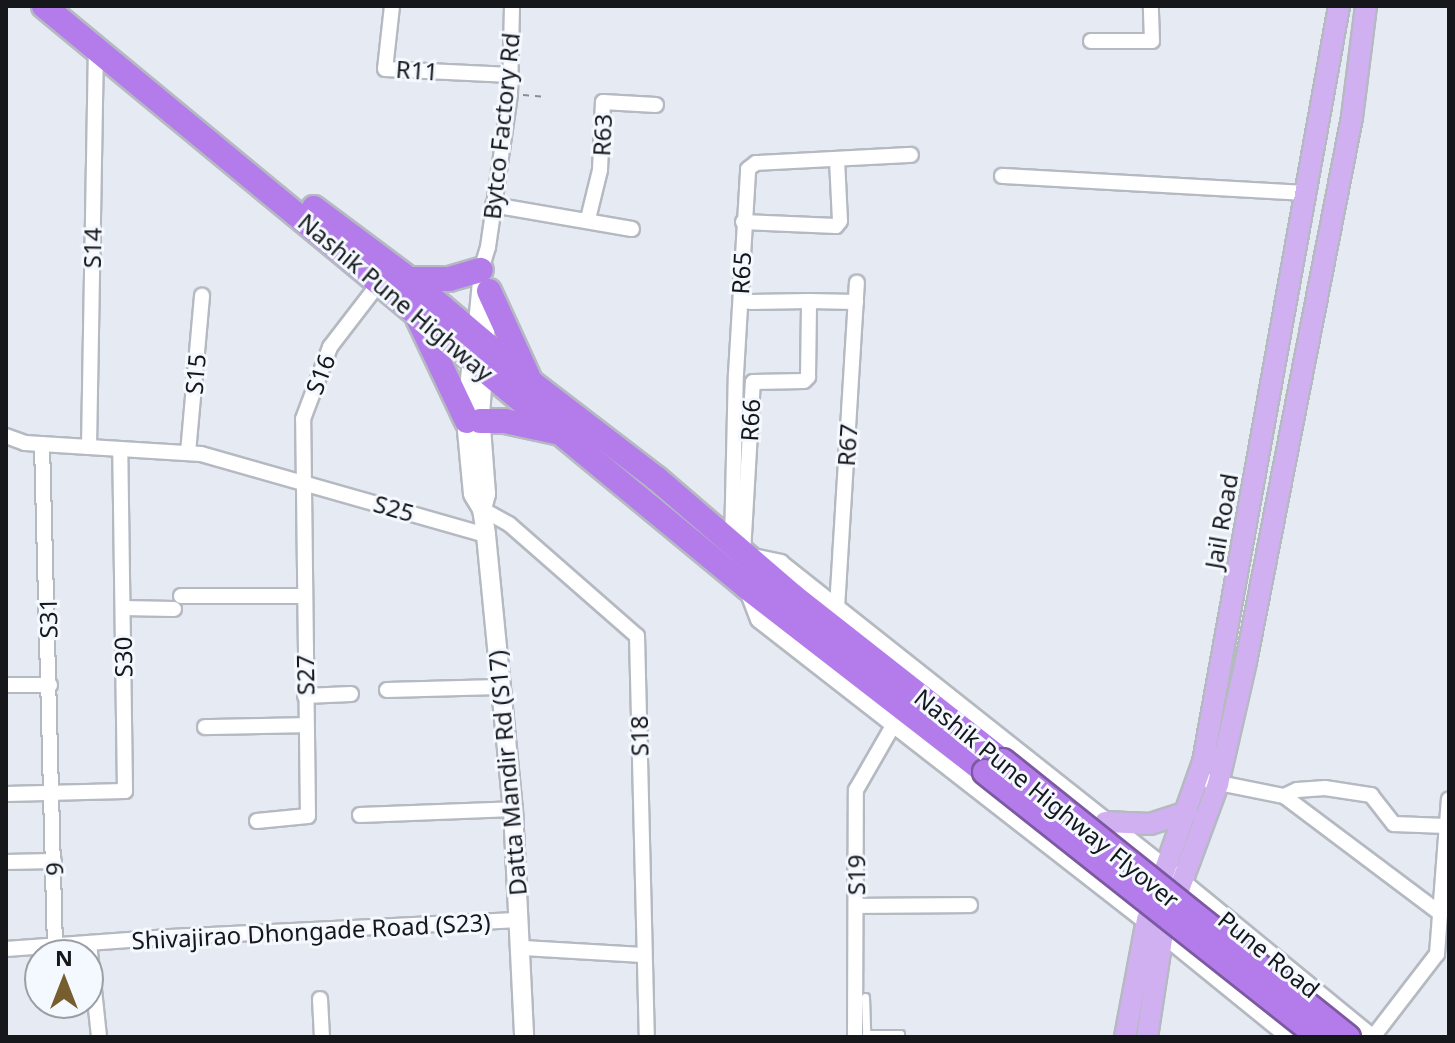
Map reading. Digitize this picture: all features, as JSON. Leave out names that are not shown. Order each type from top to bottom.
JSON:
[{"type":"highway","name":"Nashik Pune Highway","points":[[44,6],[415,312],[532,383],[657,479],[741,551]]},
{"type":"highway","name":"Nashik Pune Highway","points":[[68,6],[331,221],[409,279],[562,433],[748,588]]},
{"type":"highway","points":[[409,279],[449,279],[486,269],[532,383]]},
{"type":"highway","points":[[415,312],[473,421],[505,421],[562,433]]},
{"type":"highway","name":"Nashik Pune Highway Flyover","points":[[741,551],[1319,1037]]},
{"type":"highway","name":"Nashik Pune Highway Flyover","points":[[748,588],[994,766],[1348,1037]]},
{"type":"main road","name":"Jail Road","points":[[1147,1037],[1155,926],[1182,883],[1210,787],[1339,6]]},
{"type":"main road","points":[[1210,787],[1260,598],[1346,147],[1366,6]]},
{"type":"main road","name":"Datta Mandir Rd (S17)","points":[[479,352],[473,421],[486,494],[482,509],[513,809],[524,1037]]},
{"type":"main road","name":"Pune Road","points":[[741,551],[780,564],[1165,869],[1371,1037]]},
{"type":"main road","points":[[748,588],[760,619],[1155,926],[1291,1037]]},
{"type":"main road","name":"Jail Road","points":[[1125,1037],[1155,926],[1165,869],[1187,812],[1210,787]]},
{"type":"main road","points":[[1105,822],[1150,824],[1187,812]]},
{"type":"street","name":"R11","points":[[392,6],[385,69],[511,75]]},
{"type":"street","name":"Bytco Factory Rd","points":[[479,352],[493,205],[510,94],[512,6]]},
{"type":"street","points":[[1091,41],[1152,41],[1151,6]]},
{"type":"street","name":"S14","points":[[89,447],[96,49]]},
{"type":"street","name":"R63","points":[[588,219],[600,170],[603,102],[656,105]]},
{"type":"street","name":"R65","points":[[741,551],[737,382],[746,173],[751,165],[911,155]]},
{"type":"street","points":[[743,222],[836,226],[840,221],[837,159]]},
{"type":"street","points":[[1002,176],[1308,193]]},
{"type":"street","points":[[493,205],[632,229]]},
{"type":"street","name":"Bytco Factory Rd","points":[[479,352],[486,269]]},
{"type":"street","name":"S16","points":[[302,481],[303,419],[330,347],[380,282]]},
{"type":"street","name":"R67","points":[[837,608],[857,283]]},
{"type":"street","name":"S15","points":[[188,453],[202,296]]},
{"type":"street","name":"R66","points":[[741,551],[753,382],[804,381],[808,377],[809,301]]},
{"type":"street","points":[[750,302],[856,302]]},
{"type":"street","points":[[737,382],[753,382]]},
{"type":"street","name":"S25","points":[[6,436],[42,444],[188,453],[302,481],[486,535]]},
{"type":"street","name":"S31","points":[[42,444],[52,792]]},
{"type":"street","name":"S30","points":[[52,792],[125,791],[120,449]]},
{"type":"street","name":"S27","points":[[257,821],[308,816],[302,481]]},
{"type":"street","name":"S18","points":[[482,509],[509,524],[637,636],[647,1037]]},
{"type":"street","points":[[123,608],[177,602],[304,596]]},
{"type":"street","points":[[6,685],[50,685]]},
{"type":"street","points":[[387,690],[499,687]]},
{"type":"street","points":[[305,696],[351,694]]},
{"type":"street","name":"S19","points":[[855,1037],[856,790],[894,724]]},
{"type":"street","points":[[205,727],[306,725]]},
{"type":"street","points":[[1210,787],[1284,796],[1440,913]]},
{"type":"street","points":[[1284,796],[1297,790],[1325,788],[1371,795],[1394,824],[1446,826]]},
{"type":"street","points":[[6,794],[52,792]]},
{"type":"street","name":"9","points":[[52,792],[55,939]]},
{"type":"street","points":[[1371,1037],[1437,954],[1449,799]]},
{"type":"street","points":[[360,815],[513,809]]},
{"type":"street","points":[[6,862],[54,861]]},
{"type":"street","points":[[856,906],[970,905]]},
{"type":"street","name":"Shivajirao Dhongade Road (S23)","points":[[104,942],[520,920]]},
{"type":"street","points":[[522,948],[644,955]]},
{"type":"street","points":[[320,999],[322,1037]]},
{"type":"lane","points":[[865,997],[866,1034],[900,1034],[900,1037]]},
{"type":"path","points":[[510,94],[544,97]]}]
